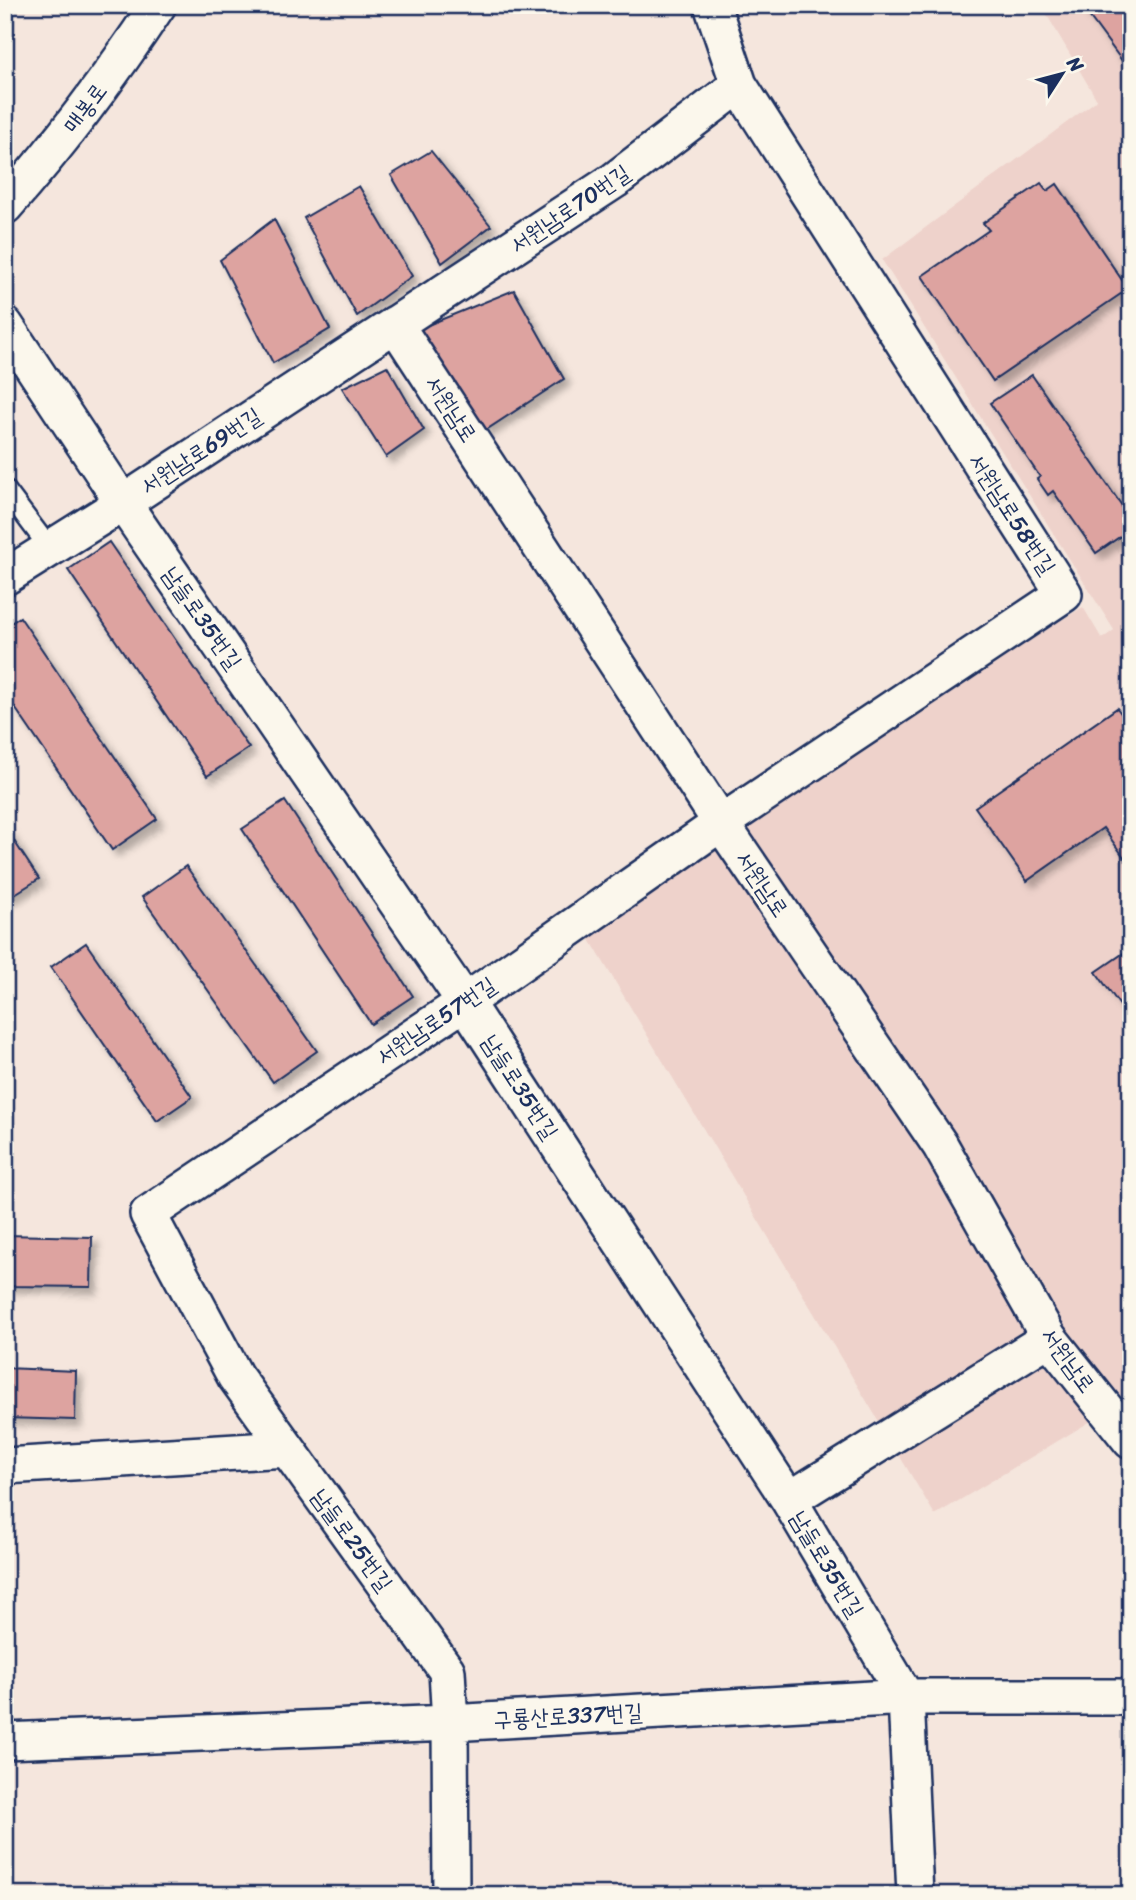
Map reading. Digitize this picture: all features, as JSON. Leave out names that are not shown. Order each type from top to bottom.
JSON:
[{"type":"street","name":"매봉로","points":[[5,206],[64,137],[158,5]]},
{"type":"street","points":[[712,5],[739,85]]},
{"type":"street","name":"서원남로70번길","points":[[395,324],[615,180],[739,85]]},
{"type":"street","name":"서원남로58번길","points":[[721,823],[1064,594],[739,85]]},
{"type":"street","name":"서원남로69번길","points":[[5,577],[123,503],[395,324]]},
{"type":"street","name":"서원남로","points":[[395,324],[721,823],[940,1145],[1049,1338],[1131,1441]]},
{"type":"street","name":"남들로35번길","points":[[5,325],[123,503],[465,1002],[789,1500],[906,1697],[915,1895]]},
{"type":"street","name":"서원남로57번길","points":[[148,1214],[465,1002],[721,823]]},
{"type":"street","name":"남들로25번길","points":[[148,1214],[234,1376],[447,1671],[451,1895]]},
{"type":"street","points":[[789,1500],[1049,1338]]},
{"type":"street","points":[[5,1466],[287,1449]]},
{"type":"street","name":"구룡산로337번길","points":[[5,1741],[450,1723],[906,1697],[1131,1697]]},
{"type":"lane","points":[[5,489],[50,549]]},
{"type":"shaded area","points":[[1041,5],[1131,5],[1131,1397],[935,1515],[574,913],[1083,607],[1102,639],[1114,630],[882,260],[1097,100]]},
{"type":"building","points":[[1081,5],[1131,5],[1131,73]]},
{"type":"building","points":[[431,151],[491,226],[442,263],[391,175]]},
{"type":"building","points":[[1041,183],[1047,191],[1057,184],[1128,289],[993,381],[922,276],[989,230],[983,223]]},
{"type":"building","points":[[359,186],[412,276],[357,316],[304,218]]},
{"type":"building","points":[[274,219],[330,329],[273,363],[220,260]]},
{"type":"building","points":[[514,290],[564,379],[486,430],[418,329]]},
{"type":"building","points":[[387,366],[424,430],[386,457],[342,388]]},
{"type":"building","points":[[1032,375],[1131,519],[1131,529],[1096,553],[1053,491],[1048,495],[1037,479],[1040,477],[990,403]]},
{"type":"building","points":[[109,542],[249,748],[207,776],[68,570]]},
{"type":"building","points":[[20,617],[157,819],[112,850],[5,693],[5,627]]},
{"type":"building","points":[[1117,708],[1131,727],[1131,867],[1103,828],[1027,881],[975,807]]},
{"type":"building","points":[[285,801],[413,996],[371,1024],[242,829]]},
{"type":"building","points":[[5,827],[39,879],[5,900]]},
{"type":"building","points":[[186,866],[317,1051],[273,1082],[142,897]]},
{"type":"building","points":[[86,943],[192,1097],[157,1121],[51,967]]},
{"type":"building","points":[[1131,948],[1131,1021],[1096,972]]},
{"type":"building","points":[[5,1235],[92,1237],[91,1287],[5,1286]]},
{"type":"building","points":[[5,1368],[76,1371],[75,1420],[5,1418]]}]
